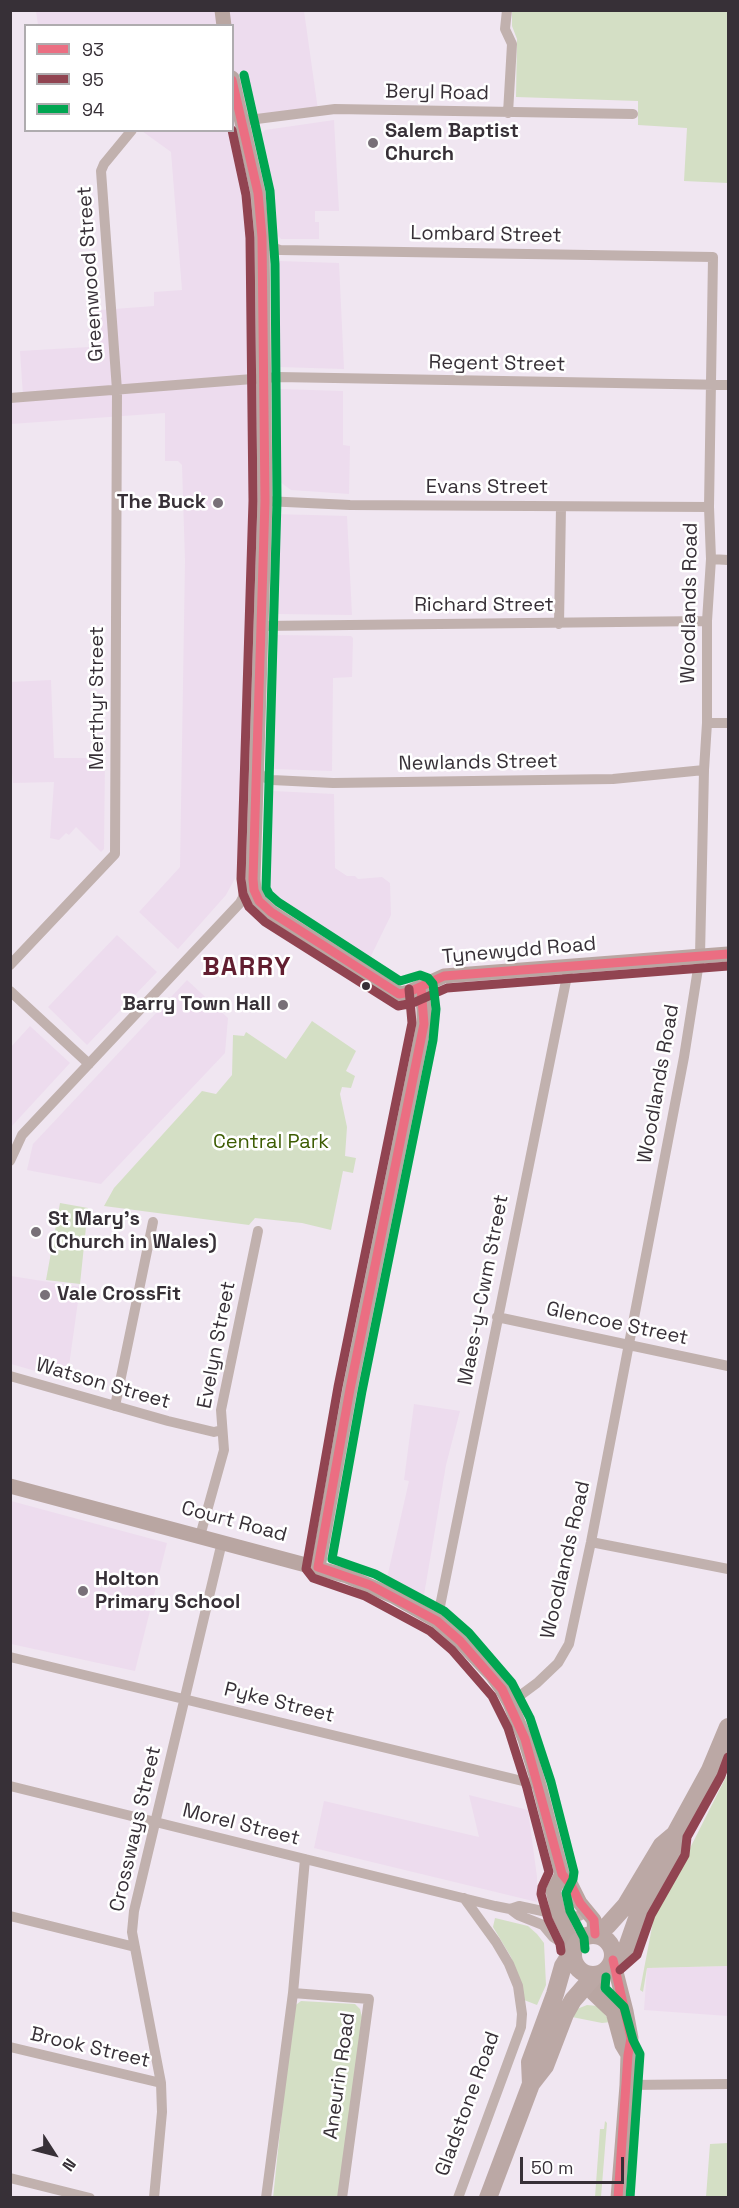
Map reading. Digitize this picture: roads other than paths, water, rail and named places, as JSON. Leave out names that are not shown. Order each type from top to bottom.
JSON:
[{"type":"main road","points":[[234,88],[258,193],[262,237],[265,379],[264,501],[253,879]]},
{"type":"main road","name":"Tynewydd Road","points":[[253,879],[254,890],[259,900],[271,912],[399,994],[444,976],[729,954]]},
{"type":"main road","points":[[318,1567],[350,1389],[422,1031],[424,1009],[421,987]]},
{"type":"main road","name":"Court Road","points":[[10,1486],[318,1567],[370,1585],[437,1621],[460,1641],[492,1675],[510,1703],[525,1739],[562,1874],[594,1920],[595,1934],[606,1940],[613,1951],[612,1960],[627,2011],[632,2038],[628,2055],[618,2198]]},
{"type":"main road","points":[[531,2084],[531,2062],[563,1966],[581,1938],[595,1934],[608,1925],[626,1905],[662,1845],[675,1834],[710,1770],[729,1727]]},
{"type":"main road","points":[[488,2198],[531,2084],[545,2066],[569,2007],[594,1976],[606,1970],[612,1960],[626,1950],[640,1910],[674,1850],[675,1834]]},
{"type":"main road","name":"Court Road","points":[[562,1874],[554,1891],[559,1915],[572,1941],[574,1962],[582,1972],[594,1976],[593,1993],[613,2012],[622,2045],[628,2055]]},
{"type":"street","points":[[507,10],[506,29],[512,44],[508,113]]},
{"type":"street","name":"Beryl Road","points":[[241,121],[335,110],[633,114]]},
{"type":"street","name":"Greenwood Street","points":[[117,390],[101,171],[104,164],[130,132]]},
{"type":"street","name":"Lombard Street","points":[[262,237],[274,248],[280,250],[713,257]]},
{"type":"street","name":"Woodlands Road","points":[[510,1703],[537,1683],[558,1663],[568,1644],[591,1542],[629,1344],[684,1057],[700,956],[707,723],[707,621],[711,560],[709,507],[713,257]]},
{"type":"street","name":"Regent Street","points":[[10,398],[278,377],[729,385]]},
{"type":"street","name":"Merthyr Street","points":[[10,965],[115,854],[117,390]]},
{"type":"street","name":"Evans Street","points":[[264,501],[350,505],[709,507]]},
{"type":"street","points":[[559,624],[561,507]]},
{"type":"street","points":[[711,560],[729,560]]},
{"type":"street","name":"Richard Street","points":[[261,626],[707,621]]},
{"type":"street","points":[[707,723],[729,723]]},
{"type":"street","name":"Newlands Street","points":[[256,769],[263,777],[272,780],[333,783],[613,779],[704,770]]},
{"type":"street","points":[[10,1161],[22,1135],[240,903],[253,879]]},
{"type":"street","name":"Maes-y-Cwm Street","points":[[437,1621],[569,966]]},
{"type":"street","points":[[10,991],[89,1064]]},
{"type":"street","points":[[115,1406],[153,1222]]},
{"type":"street","name":"Evelyn Street","points":[[200,1536],[224,1450],[221,1410],[258,1231]]},
{"type":"street","name":"Glencoe Street","points":[[497,1317],[729,1366]]},
{"type":"street","name":"Watson Street","points":[[10,1376],[214,1432],[222,1430]]},
{"type":"street","name":"Crossways Street","points":[[154,2198],[162,2112],[161,2083],[132,1932],[134,1911],[222,1542]]},
{"type":"street","points":[[591,1542],[729,1569]]},
{"type":"street","name":"Pyke Street","points":[[10,1657],[539,1785]]},
{"type":"street","name":"Morel Street","points":[[10,1786],[510,1909],[518,1915],[543,1925],[553,1937],[573,1950]]},
{"type":"street","points":[[266,2198],[293,1993],[305,1859]]},
{"type":"street","name":"Gladstone Road","points":[[458,2198],[521,2027],[521,2000],[509,1964],[464,1898]]},
{"type":"street","name":"Morel Street","points":[[510,1909],[519,1906],[559,1915],[579,1916],[587,1912]]},
{"type":"street","points":[[10,1916],[135,1947]]},
{"type":"street","name":"Aneurin Road","points":[[293,1993],[369,1999],[342,2198]]},
{"type":"street","name":"Brook Street","points":[[10,2047],[161,2083]]},
{"type":"street","points":[[627,2085],[729,2084]]},
{"type":"street","points":[[10,2178],[90,2198]]},
{"type":"place","name":"Salem Baptist Church","points":[[373,143]]},
{"type":"place","name":"The Buck","points":[[218,503]]},
{"type":"place","name":"Barry Town Hall","points":[[283,1005]]},
{"type":"place","name":"St Mary's (Church in Wales)","points":[[36,1232]]},
{"type":"place","name":"Vale CrossFit","points":[[45,1295]]},
{"type":"place","name":"Holton Primary School","points":[[83,1591]]},
{"type":"district","name":"BARRY","points":[[247,968]]},
{"type":"park label","name":"Central Park","points":[[271,1143]]}]
